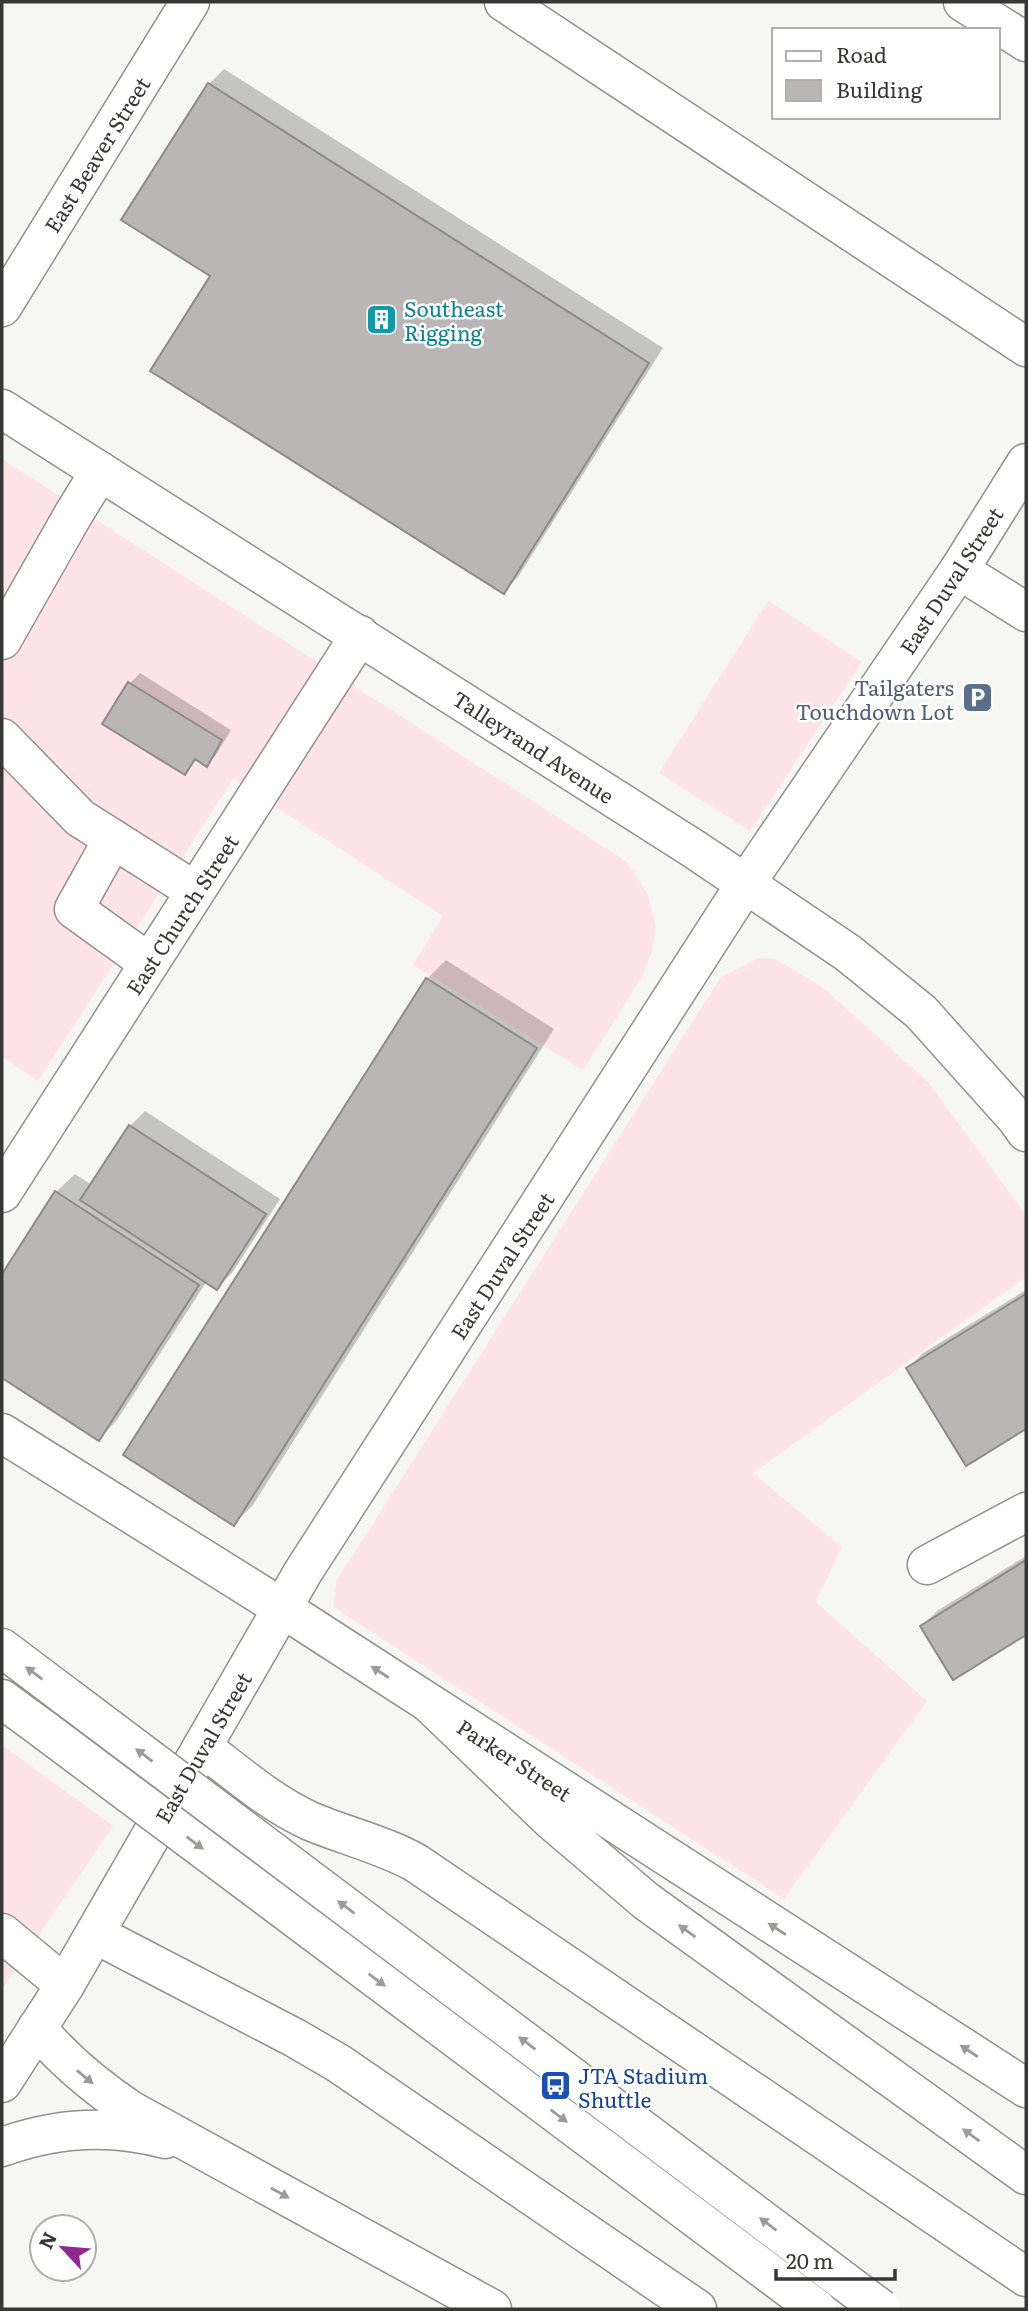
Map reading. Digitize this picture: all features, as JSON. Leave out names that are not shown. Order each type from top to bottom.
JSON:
[{"type":"main road","name":"East Beaver Street","points":[[2,307],[190,2]]},
{"type":"main road","points":[[504,2],[1026,347]]},
{"type":"main road","points":[[963,2],[1026,41]]},
{"type":"main road","name":"Talleyrand Avenue","points":[[2,409],[746,883],[848,953],[921,1012],[1026,1132]]},
{"type":"main road","name":"East Duval Street","points":[[2,2083],[65,1985],[282,1608],[746,883],[959,570],[1026,463]]},
{"type":"main road","points":[[2,640],[100,471]]},
{"type":"main road","points":[[959,570],[1026,612]]},
{"type":"main road","name":"East Church Street","points":[[2,1193],[360,635]]},
{"type":"main road","points":[[2,738],[80,818],[195,891]]},
{"type":"main road","points":[[113,839],[74,909],[149,963]]},
{"type":"main road","name":"Parker Street","points":[[2,1433],[282,1608],[1026,2088]]},
{"type":"main road","points":[[927,1565],[1026,1511]]},
{"type":"main road","points":[[2,1648],[881,2309]]},
{"type":"main road","points":[[2,1699],[817,2309]]},
{"type":"main road","points":[[430,1704],[552,1821],[646,1901],[1026,2175]]},
{"type":"main road","points":[[202,1746],[288,1810],[335,1831],[379,1845],[416,1863],[1026,2277]]},
{"type":"main road","points":[[2,1933],[65,1985]]},
{"type":"main road","points":[[94,1934],[338,2063],[697,2309]]},
{"type":"main road","points":[[37,2028],[57,2052],[106,2094],[132,2112],[492,2309]]},
{"type":"main road","points":[[2,2147],[29,2137],[60,2131],[89,2130],[147,2134],[206,2153]]},
{"type":"shaded area","points":[[2,459],[627,862],[648,895],[656,927],[652,951],[642,977],[583,1070],[413,965],[443,916],[233,779],[38,1081],[2,1057]]},
{"type":"shaded area","points":[[768,601],[862,662],[750,831],[659,773]]},
{"type":"shaded area","points":[[758,958],[775,959],[821,986],[928,1082],[1026,1215],[1026,1277],[753,1473],[842,1547],[816,1602],[927,1701],[784,1899],[333,1607],[337,1580],[721,977]]},
{"type":"shaded area","points":[[2,1745],[113,1826],[2,1989]]},
{"type":"building","name":"Southeast Rigging","points":[[208,83],[649,363],[504,594],[150,371],[210,276],[121,220]]},
{"type":"building","points":[[128,682],[222,740],[207,767],[195,759],[185,775],[102,724]]},
{"type":"building","points":[[426,978],[537,1048],[234,1526],[123,1455]]},
{"type":"building","points":[[129,1125],[266,1214],[217,1290],[80,1200]]},
{"type":"building","points":[[55,1191],[199,1285],[99,1441],[2,1378],[2,1274]]},
{"type":"building","points":[[1026,1294],[1026,1429],[966,1466],[906,1368]]},
{"type":"building","points":[[1026,1560],[1026,1635],[953,1680],[920,1626]]},
{"type":"place","name":"Southeast Rigging","points":[[381,319]]},
{"type":"place","name":"Tailgaters Touchdown Lot","points":[[977,698]]},
{"type":"place","name":"JTA Stadium Shuttle","points":[[555,2086]]}]
